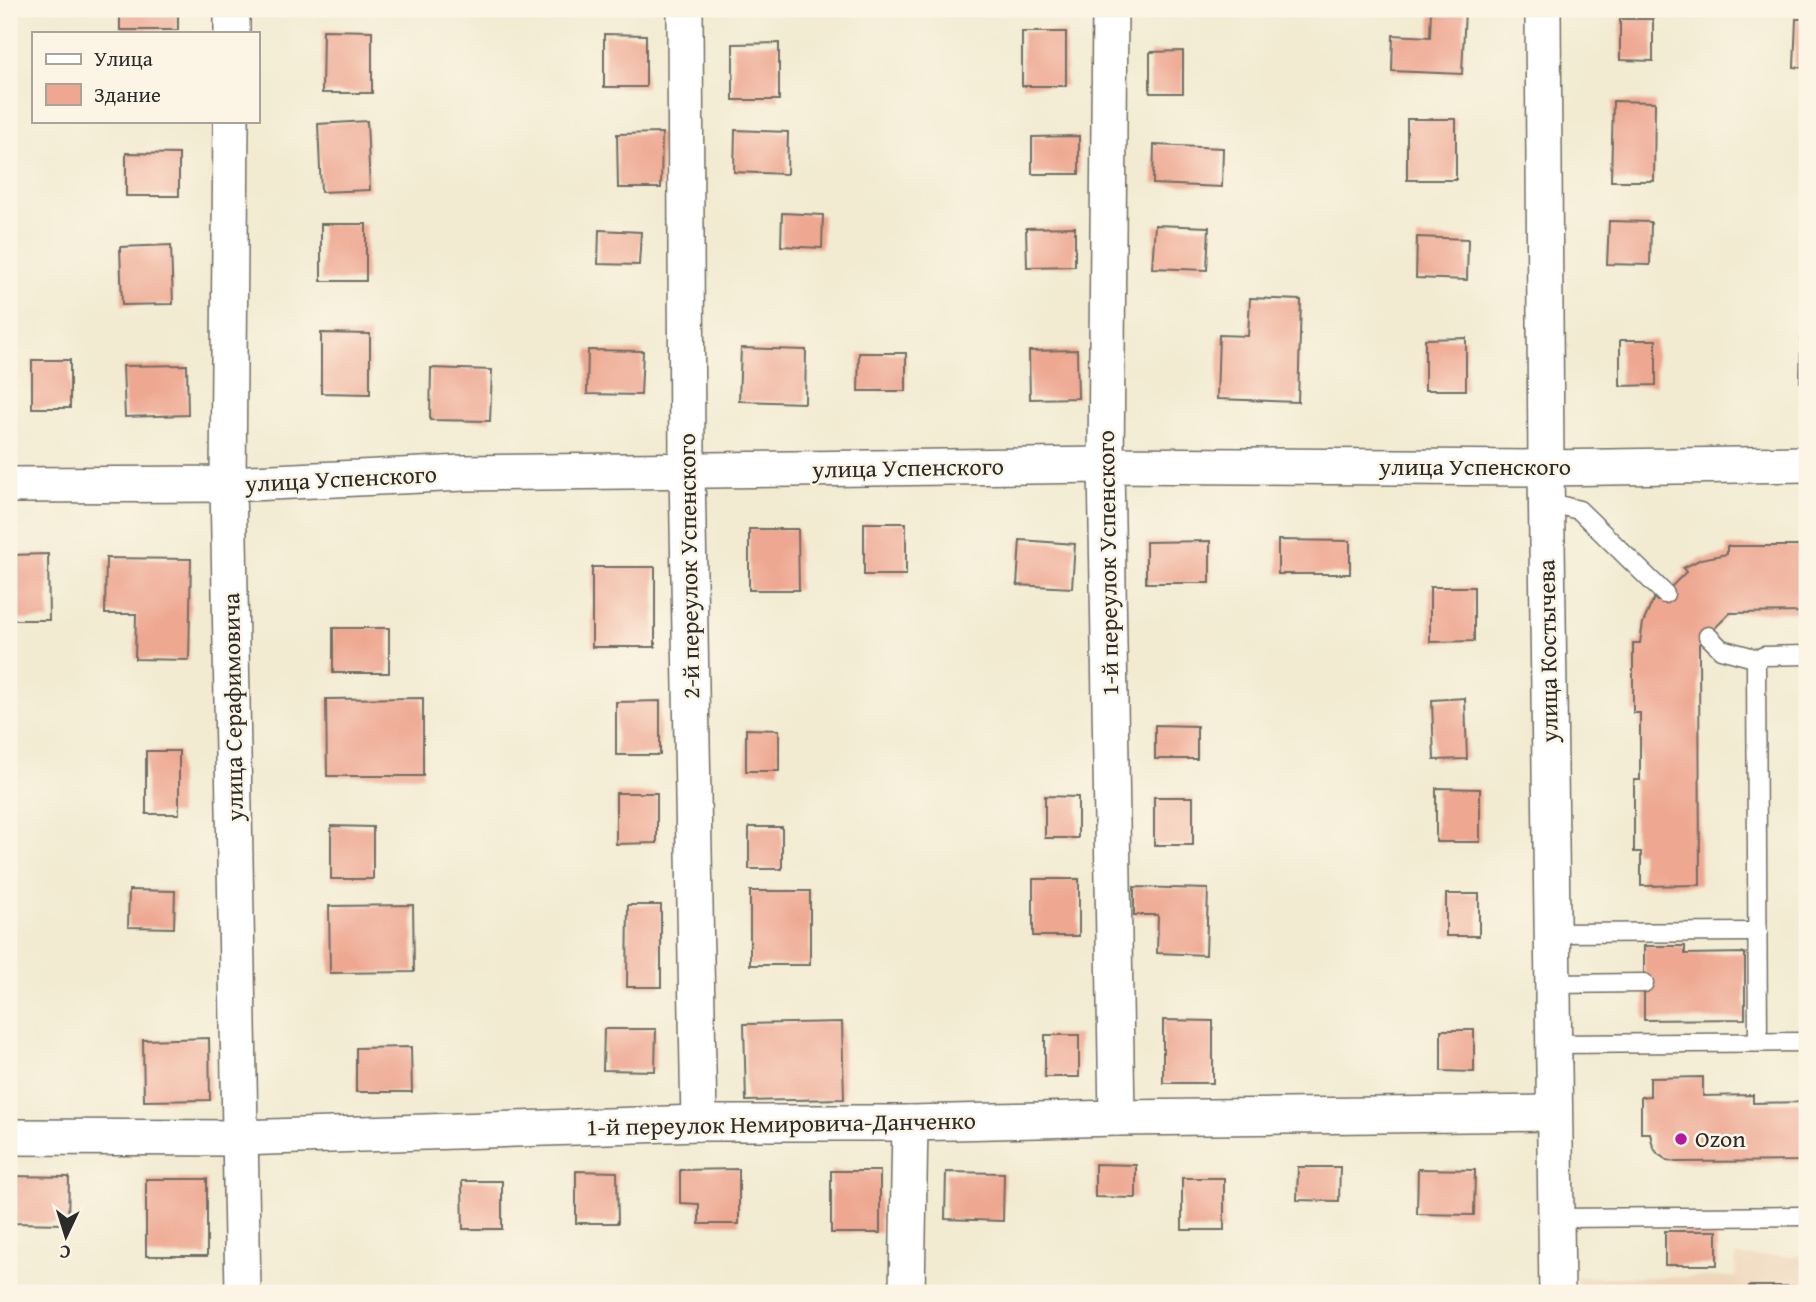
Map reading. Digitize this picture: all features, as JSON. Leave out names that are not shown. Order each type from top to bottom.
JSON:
[{"type":"street","points":[[232,9],[232,32]]},
{"type":"street","name":"2-й переулок Успенского","points":[[685,9],[687,471],[699,1123]]},
{"type":"street","name":"1-й переулок Успенского","points":[[1110,9],[1106,465],[1117,1118]]},
{"type":"street","name":"улица Костычева","points":[[1543,9],[1546,485],[1557,1293]]},
{"type":"street","name":"улица Серафимовича","points":[[231,122],[228,484],[243,1293]]},
{"type":"street","name":"улица Успенского","points":[[9,485],[228,484],[464,473],[1106,465],[1546,485],[1807,464]]},
{"type":"street","name":"1-й переулок Немировича-Данченко","points":[[9,1137],[242,1138],[699,1123],[910,1124],[1117,1118],[1554,1113]]},
{"type":"street","points":[[907,1293],[910,1124]]},
{"type":"lane","points":[[1546,485],[1579,510],[1665,594]]},
{"type":"lane","points":[[1708,636],[1721,649],[1758,659],[1764,656],[1807,656]]},
{"type":"lane","points":[[1758,659],[1758,1042]]},
{"type":"lane","points":[[1552,933],[1758,932]]},
{"type":"lane","points":[[1552,984],[1644,983]]},
{"type":"lane","points":[[1553,1044],[1807,1042]]},
{"type":"lane","points":[[1555,1218],[1807,1216]]},
{"type":"shaded area","points":[[1736,1256],[1807,1256],[1807,1293],[1578,1293],[1577,1277],[1735,1277]]},
{"type":"building","points":[[120,9],[178,9],[178,30],[120,30]]},
{"type":"building","points":[[1431,9],[1465,9],[1462,74],[1392,71],[1393,35],[1430,37]]},
{"type":"building","points":[[1620,19],[1653,19],[1653,61],[1620,60]]},
{"type":"building","points":[[1796,19],[1807,19],[1807,68],[1794,67]]},
{"type":"building","points":[[323,30],[372,31],[372,93],[322,93]]},
{"type":"building","points":[[1022,32],[1066,32],[1066,86],[1022,86]]},
{"type":"building","points":[[604,34],[646,35],[646,87],[604,87]]},
{"type":"building","points":[[779,43],[779,100],[733,100],[733,44]]},
{"type":"building","points":[[1183,51],[1183,93],[1150,93],[1150,52]]},
{"type":"building","points":[[1613,101],[1655,102],[1654,181],[1611,181]]},
{"type":"building","points":[[1407,119],[1456,119],[1456,180],[1407,180]]},
{"type":"building","points":[[367,121],[370,190],[321,192],[318,124]]},
{"type":"building","points":[[735,130],[788,132],[787,174],[734,172]]},
{"type":"building","points":[[662,133],[661,188],[618,188],[617,134]]},
{"type":"building","points":[[1079,136],[1079,174],[1032,174],[1032,137]]},
{"type":"building","points":[[1154,145],[1223,148],[1222,187],[1153,184]]},
{"type":"building","points":[[126,153],[179,154],[179,196],[126,196]]},
{"type":"building","points":[[782,213],[823,215],[822,248],[781,246]]},
{"type":"building","points":[[1609,221],[1651,222],[1650,265],[1607,264]]},
{"type":"building","points":[[321,224],[366,224],[366,281],[321,281]]},
{"type":"building","points":[[1155,225],[1209,227],[1207,270],[1152,268]]},
{"type":"building","points":[[1075,227],[1075,266],[1027,267],[1026,228]]},
{"type":"building","points":[[599,230],[641,232],[639,265],[598,264]]},
{"type":"building","points":[[1417,237],[1468,239],[1467,280],[1416,278]]},
{"type":"building","points":[[171,245],[173,304],[122,305],[120,247]]},
{"type":"building","points":[[1250,298],[1301,300],[1298,402],[1217,399],[1219,335],[1248,336]]},
{"type":"building","points":[[321,333],[370,334],[370,394],[321,393]]},
{"type":"building","points":[[1466,338],[1466,390],[1425,390],[1425,339]]},
{"type":"building","points":[[1801,339],[1807,339],[1807,382],[1800,382]]},
{"type":"building","points":[[1620,340],[1656,340],[1656,385],[1620,386]]},
{"type":"building","points":[[741,348],[806,350],[805,403],[739,401]]},
{"type":"building","points":[[588,350],[643,351],[641,395],[587,394]]},
{"type":"building","points":[[1077,350],[1078,398],[1030,399],[1029,351]]},
{"type":"building","points":[[859,353],[906,353],[906,391],[858,391]]},
{"type":"building","points":[[32,360],[70,360],[70,408],[32,408]]},
{"type":"building","points":[[187,365],[188,415],[125,417],[123,366]]},
{"type":"building","points":[[431,368],[492,370],[490,421],[430,420]]},
{"type":"building","points":[[864,523],[906,523],[906,575],[864,575]]},
{"type":"building","points":[[749,529],[798,529],[799,590],[749,590]]},
{"type":"building","points":[[1020,540],[1075,544],[1072,588],[1017,585]]},
{"type":"building","points":[[1278,540],[1350,541],[1350,574],[1278,574]]},
{"type":"building","points":[[1210,541],[1210,583],[1146,583],[1146,542]]},
{"type":"building","points":[[1727,546],[1799,546],[1799,553],[1807,553],[1807,612],[1730,613],[1699,644],[1700,885],[1641,886],[1641,852],[1634,852],[1634,780],[1640,780],[1640,713],[1633,713],[1633,643],[1640,643],[1643,623],[1654,598],[1657,601],[1686,572],[1683,568],[1701,559],[1727,554]]},
{"type":"building","points":[[48,554],[49,620],[9,620],[9,555]]},
{"type":"building","points":[[106,558],[191,559],[189,660],[135,659],[136,614],[105,614]]},
{"type":"building","points":[[592,567],[655,567],[655,647],[592,647]]},
{"type":"building","points":[[1430,587],[1474,587],[1474,641],[1430,642]]},
{"type":"building","points":[[333,628],[389,628],[389,673],[333,673]]},
{"type":"building","points":[[423,698],[423,776],[327,776],[326,699]]},
{"type":"building","points":[[1465,698],[1467,759],[1434,760],[1432,700]]},
{"type":"building","points":[[660,701],[660,755],[616,755],[616,702]]},
{"type":"building","points":[[1155,725],[1197,726],[1197,759],[1155,759]]},
{"type":"building","points":[[746,729],[779,730],[779,771],[746,771]]},
{"type":"building","points":[[146,751],[179,751],[179,814],[146,814]]},
{"type":"building","points":[[1436,788],[1480,789],[1480,842],[1436,842]]},
{"type":"building","points":[[616,793],[657,793],[657,843],[616,844]]},
{"type":"building","points":[[1045,796],[1078,797],[1078,838],[1045,838]]},
{"type":"building","points":[[1154,797],[1193,797],[1193,845],[1154,845]]},
{"type":"building","points":[[331,826],[373,827],[373,879],[331,879]]},
{"type":"building","points":[[749,827],[782,827],[782,869],[749,869]]},
{"type":"building","points":[[1033,879],[1079,879],[1079,936],[1033,936]]},
{"type":"building","points":[[1134,887],[1208,889],[1206,955],[1157,953],[1158,915],[1134,915]]},
{"type":"building","points":[[129,890],[175,891],[174,928],[128,927]]},
{"type":"building","points":[[750,891],[810,891],[810,965],[750,965]]},
{"type":"building","points":[[1446,894],[1479,894],[1479,936],[1446,936]]},
{"type":"building","points":[[413,905],[414,972],[330,973],[329,906]]},
{"type":"building","points":[[628,905],[661,905],[661,987],[627,987]]},
{"type":"building","points":[[1644,946],[1685,946],[1685,954],[1745,953],[1745,1019],[1644,1020]]},
{"type":"building","points":[[1163,1020],[1213,1021],[1213,1083],[1163,1083]]},
{"type":"building","points":[[842,1022],[844,1099],[746,1101],[744,1024]]},
{"type":"building","points":[[604,1029],[656,1029],[655,1071],[603,1070]]},
{"type":"building","points":[[1441,1030],[1474,1030],[1474,1072],[1441,1071]]},
{"type":"building","points":[[1045,1035],[1079,1035],[1079,1077],[1045,1077]]},
{"type":"building","points":[[209,1038],[210,1100],[144,1101],[143,1040]]},
{"type":"building","points":[[411,1047],[412,1092],[356,1092],[356,1048]]},
{"type":"building","points":[[1703,1077],[1703,1096],[1753,1095],[1753,1103],[1807,1102],[1807,1161],[1676,1162],[1658,1154],[1653,1147],[1650,1133],[1641,1133],[1641,1097],[1650,1096],[1650,1078]]},
{"type":"building","points":[[1095,1164],[1136,1165],[1136,1198],[1095,1197]]},
{"type":"building","points":[[1298,1167],[1340,1167],[1339,1201],[1297,1200]]},
{"type":"building","points":[[739,1169],[739,1224],[699,1224],[699,1204],[680,1203],[680,1170]]},
{"type":"building","points":[[1418,1169],[1475,1170],[1474,1215],[1417,1214]]},
{"type":"building","points":[[576,1171],[617,1172],[618,1223],[576,1223]]},
{"type":"building","points":[[831,1171],[880,1171],[880,1233],[831,1233]]},
{"type":"building","points":[[946,1172],[1004,1173],[1003,1221],[945,1219]]},
{"type":"building","points":[[10,1176],[69,1177],[68,1224],[9,1223]]},
{"type":"building","points":[[1182,1178],[1224,1178],[1224,1230],[1182,1230]]},
{"type":"building","points":[[146,1179],[207,1179],[207,1256],[146,1256]]},
{"type":"building","points":[[462,1181],[502,1181],[502,1229],[463,1229]]},
{"type":"building","points":[[1665,1231],[1717,1231],[1717,1265],[1665,1265]]},
{"type":"building","points":[[1749,1286],[1807,1286],[1807,1293],[1749,1293]]},
{"type":"place","name":"Ozon","points":[[1681,1139]]}]
